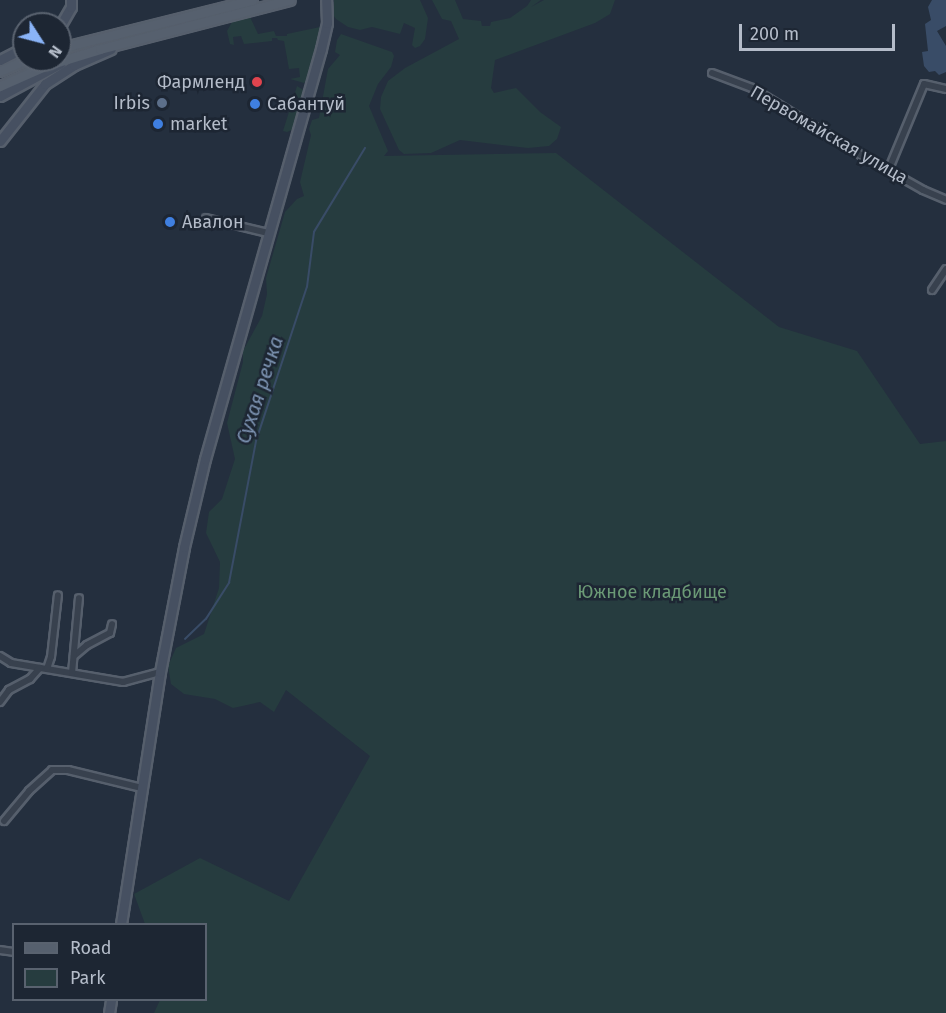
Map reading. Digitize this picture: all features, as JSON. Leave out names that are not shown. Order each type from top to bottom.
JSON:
[{"type":"main road","points":[[72,45],[252,0]]},
{"type":"main road","points":[[0,86],[73,57],[290,0]]},
{"type":"main road","points":[[120,923],[160,672],[184,547],[205,459],[321,49],[327,23],[327,0]]},
{"type":"main road","points":[[0,141],[45,84],[74,65],[132,40]]},
{"type":"main road","points":[[0,96],[73,57]]},
{"type":"street","name":"Первомайская улица","points":[[711,73],[752,88],[888,171],[946,200]]},
{"type":"street","points":[[888,171],[924,84],[946,89]]},
{"type":"street","points":[[206,218],[268,233]]},
{"type":"street","points":[[932,290],[946,269]]},
{"type":"street","points":[[0,702],[9,690],[30,679],[43,668],[51,657],[58,595]]},
{"type":"street","points":[[72,673],[79,598]]},
{"type":"street","points":[[74,656],[87,645],[110,633],[112,624]]},
{"type":"street","points":[[0,656],[11,663],[123,682],[160,672]]},
{"type":"street","points":[[4,821],[29,791],[52,770],[68,770],[142,788]]},
{"type":"green space","points":[[334,0],[420,0],[428,18],[425,39],[420,46],[415,48],[412,45],[415,28],[404,23],[400,34],[372,27],[360,30],[348,27],[333,15]]},
{"type":"green space","points":[[432,0],[455,0],[463,19],[481,21],[482,26],[490,26],[491,22],[510,18],[527,6],[531,0],[541,0],[531,7],[544,0],[615,0],[610,14],[595,23],[495,60],[491,88],[494,93],[516,88],[540,112],[561,127],[557,139],[549,146],[528,148],[460,140],[431,153],[404,154],[399,150],[380,109],[381,97],[388,81],[405,68],[459,39],[451,21],[442,19]]},
{"type":"green space","points":[[250,17],[258,34],[274,31],[276,36],[287,36],[287,34],[320,27],[309,80],[304,83],[290,79],[300,77],[299,68],[289,69],[284,41],[272,38],[272,41],[244,44],[241,36],[233,37],[234,45],[230,44],[227,31],[232,22]]},
{"type":"green space","name":"Южное кладбище","points":[[341,34],[392,52],[394,56],[391,67],[378,84],[369,106],[388,151],[384,156],[556,153],[779,327],[857,351],[920,444],[946,441],[946,1013],[154,1013],[160,1001],[207,1001],[207,923],[145,923],[134,894],[200,858],[289,901],[370,756],[286,690],[274,712],[260,702],[233,708],[215,699],[184,694],[171,684],[168,666],[176,648],[204,634],[219,588],[220,562],[206,533],[209,512],[222,499],[235,459],[227,423],[243,362],[243,351],[262,316],[267,294],[266,278],[285,212],[297,199],[304,196],[300,182],[311,135],[309,129],[312,120],[319,118],[328,69],[340,55],[335,52],[337,40]]},
{"type":"green space","points":[[297,86],[305,91],[294,129],[283,131]]},
{"type":"water","points":[[932,0],[946,0],[946,26],[937,31],[946,46],[946,72],[939,75],[935,71],[929,72],[924,66],[922,52],[928,51],[925,24],[931,20],[928,7]]},
{"type":"waterway","name":"Сухая речка","points":[[185,639],[206,619],[229,583],[256,441],[307,287],[314,232],[365,148]]},
{"type":"place","name":"Фармленд","points":[[257,82]]},
{"type":"place","name":"Irbis","points":[[162,103]]},
{"type":"place","name":"Сабантуй","points":[[255,104]]},
{"type":"place","name":"market","points":[[158,124]]},
{"type":"place","name":"Авалон","points":[[170,222]]}]
